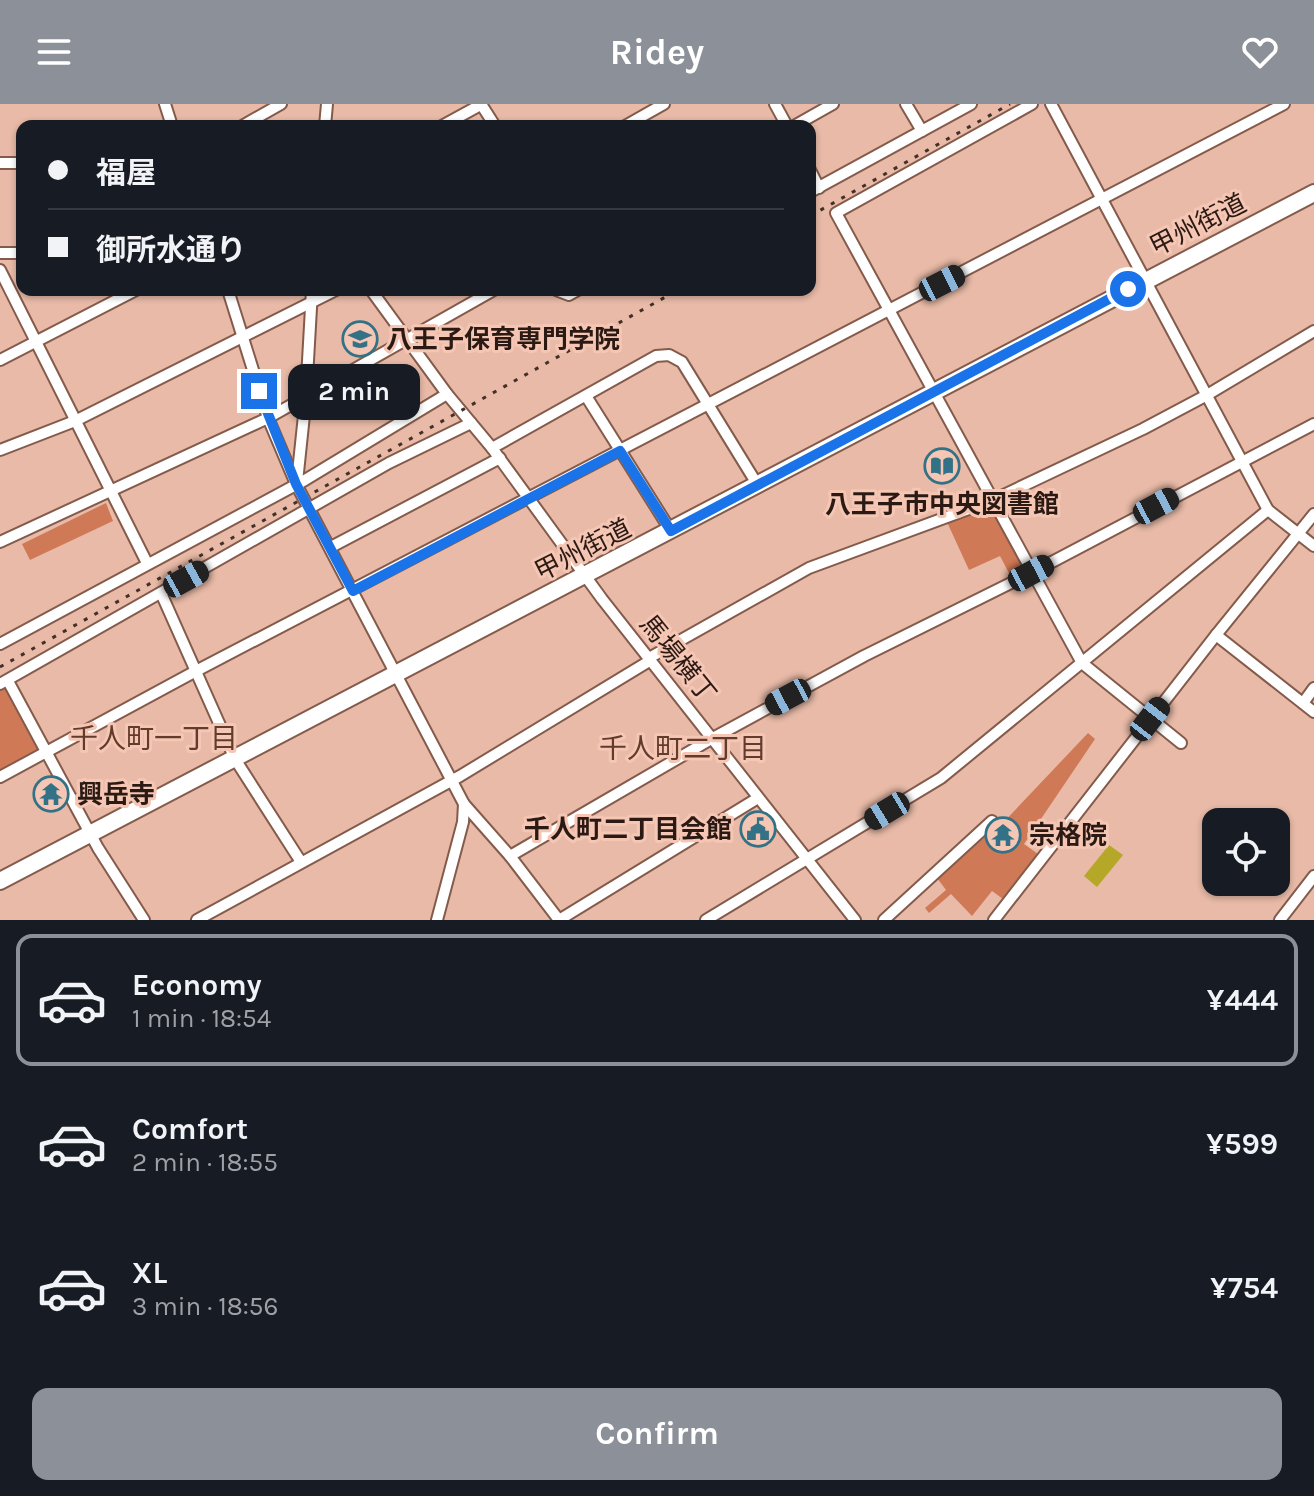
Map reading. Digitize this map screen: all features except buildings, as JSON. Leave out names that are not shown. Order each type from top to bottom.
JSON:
[{"type":"highway","name":"甲州街道","points":[[0,881],[1314,193]]},
{"type":"street","points":[[253,120],[281,104]]},
{"type":"street","points":[[453,120],[481,104]]},
{"type":"street","points":[[636,120],[664,104]]},
{"type":"street","points":[[805,120],[833,104]]},
{"type":"street","points":[[906,104],[922,131]]},
{"type":"street","points":[[816,189],[971,104]]},
{"type":"street","points":[[1032,104],[836,213],[1082,663],[1181,743]]},
{"type":"street","points":[[1051,104],[1268,510],[1314,546]]},
{"type":"street","points":[[0,777],[196,671],[1284,104]]},
{"type":"street","points":[[0,270],[147,563]]},
{"type":"street","points":[[0,360],[124,296]]},
{"type":"street","points":[[230,296],[268,418],[296,484],[395,674],[464,804],[510,856],[559,920],[758,798]]},
{"type":"street","points":[[0,450],[75,421],[242,336],[312,296]]},
{"type":"street","points":[[296,484],[306,396],[312,296]]},
{"type":"street","name":"馬場横丁","points":[[375,296],[650,659],[855,920]]},
{"type":"street","points":[[0,542],[268,418],[483,296]]},
{"type":"street","points":[[197,920],[451,780],[650,659],[809,568],[993,500],[1143,429],[1314,331]]},
{"type":"street","points":[[492,448],[656,356],[663,355],[682,362],[757,484]]},
{"type":"street","points":[[0,644],[296,484],[447,394]]},
{"type":"street","points":[[586,396],[671,531]]},
{"type":"street","points":[[144,920],[4,682],[389,463],[471,423]]},
{"type":"street","points":[[510,856],[713,738],[864,656],[1031,573],[1314,424]]},
{"type":"street","points":[[331,547],[500,458]]},
{"type":"street","points":[[706,920],[941,778],[1268,510]]},
{"type":"street","points":[[994,920],[1314,514]]},
{"type":"street","points":[[161,593],[235,759],[301,862]]},
{"type":"street","points":[[1216,635],[1314,712]]},
{"type":"street","points":[[1303,703],[1314,688]]},
{"type":"street","points":[[437,920],[463,822],[464,804]]},
{"type":"street","points":[[884,920],[992,821]]},
{"type":"street","points":[[1280,920],[1314,876]]},
{"type":"shaded area","points":[[106,503],[113,521],[30,560],[22,544]]},
{"type":"shaded area","points":[[992,505],[1022,564],[1020,573],[1011,577],[1000,556],[969,570],[947,522]]},
{"type":"shaded area","points":[[3,686],[46,753],[0,776],[0,688]]},
{"type":"shaded area","name":"宗格院","points":[[1088,733],[1095,739],[1024,844],[1038,854],[1003,899],[992,891],[972,916],[951,894],[929,913],[925,908],[946,890],[934,874],[992,821],[1000,826]]},
{"type":"shaded area","points":[[1109,845],[1123,855],[1097,887],[1084,876]]},
{"type":"railway","points":[[816,213],[1010,104]]},
{"type":"railway","points":[[0,667],[667,296]]},
{"type":"place","name":"八王子保育専門学院","points":[[360,339]]},
{"type":"place","name":"八王子市中央図書館","points":[[942,466]]},
{"type":"place","name":"興岳寺","points":[[51,794]]},
{"type":"place","name":"千人町二丁目会館","points":[[758,829]]},
{"type":"place","name":"宗格院","points":[[1003,835]]},
{"type":"district","name":"千人町一丁目","points":[[154,738]]},
{"type":"district","name":"千人町二丁目","points":[[683,748]]},
{"type":"route","points":[[259,391],[296,484],[353,591],[620,451],[671,531],[1128,289]]}]
